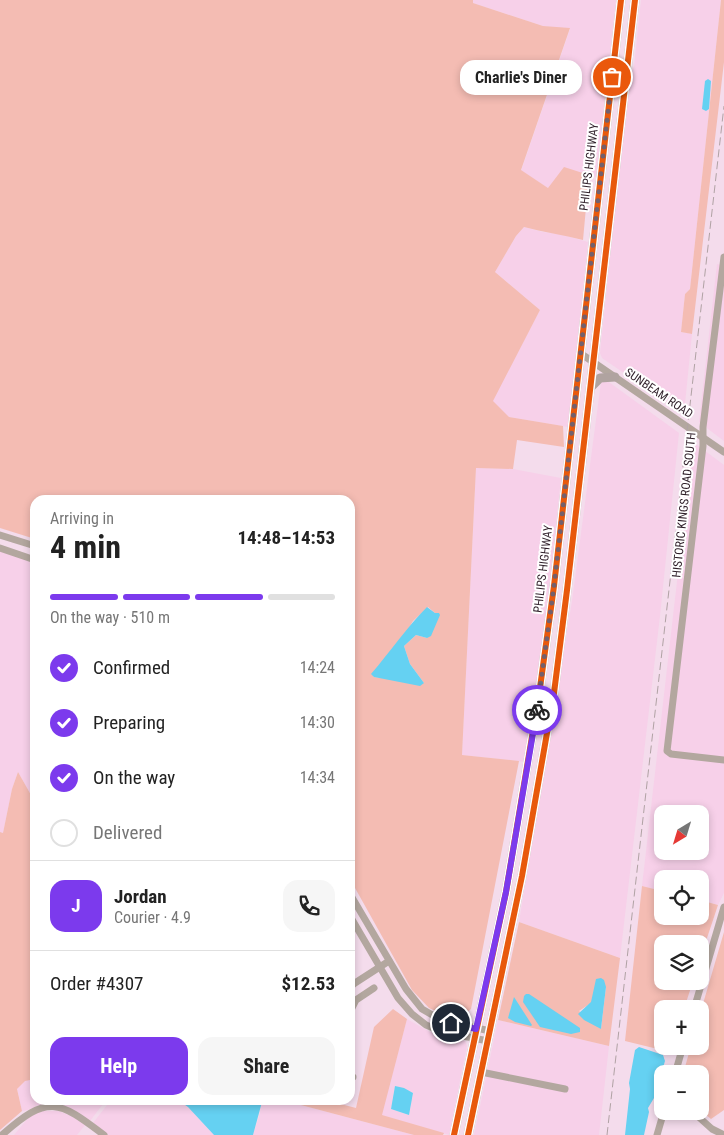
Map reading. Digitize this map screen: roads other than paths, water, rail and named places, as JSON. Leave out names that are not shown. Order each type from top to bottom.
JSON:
[{"type":"main road","name":"PHILIPS HIGHWAY","points":[[454,1135],[506,892],[532,743],[554,586],[621,0]]},
{"type":"main road","name":"PHILIPS HIGHWAY","points":[[468,1135],[522,876],[546,745],[568,585],[635,0]]},
{"type":"main road","points":[[590,386],[600,378],[615,377]]},
{"type":"main road","points":[[561,527],[565,541],[561,578],[568,585]]},
{"type":"main road","points":[[554,586],[560,600],[556,634],[560,649]]},
{"type":"main road","points":[[532,743],[546,745]]},
{"type":"main road","points":[[506,892],[508,902],[506,919],[511,926]]},
{"type":"street","points":[[606,126],[620,128]]},
{"type":"street","name":"HISTORIC KINGS ROAD SOUTH","points":[[724,256],[667,751],[671,754],[724,760]]},
{"type":"street","name":"SUNBEAM ROAD","points":[[580,354],[724,452]]},
{"type":"street","points":[[0,535],[30,544]]},
{"type":"street","points":[[0,548],[30,558]]},
{"type":"street","points":[[355,903],[412,998],[429,1014],[441,1020],[490,1031]]},
{"type":"street","points":[[697,1000],[724,907]]},
{"type":"street","points":[[355,924],[403,1004],[423,1023],[443,1032],[488,1041]]},
{"type":"street","points":[[355,983],[389,961]]},
{"type":"street","points":[[355,1002],[374,988]]},
{"type":"street","points":[[355,990],[362,995]]},
{"type":"street","points":[[423,1023],[429,1014]]},
{"type":"street","points":[[481,1072],[565,1089]]},
{"type":"street","points":[[2,1135],[28,1114],[40,1108],[57,1106],[74,1112],[104,1135]]},
{"type":"street","points":[[657,1135],[661,1120]]},
{"type":"street","points":[[702,1120],[712,1129],[724,1135]]},
{"type":"water","points":[[708,79],[711,81],[709,109],[706,111],[702,109],[705,81]]},
{"type":"water","points":[[427,607],[440,615],[431,636],[427,638],[416,635],[404,646],[410,664],[424,683],[420,686],[374,677],[371,674]]},
{"type":"water","points":[[601,978],[604,980],[606,987],[601,1029],[584,1020],[578,1014],[591,1002],[596,979]]},
{"type":"water","points":[[526,994],[529,994],[580,1028],[580,1032],[571,1034],[540,1027],[523,1002]]},
{"type":"water","points":[[514,997],[532,1025],[531,1026],[508,1018]]},
{"type":"water","points":[[639,1047],[654,1052],[654,1055],[663,1055],[665,1061],[664,1065],[654,1065],[654,1098],[648,1108],[649,1112],[644,1135],[625,1135],[629,1083],[635,1050]]},
{"type":"water","points":[[395,1086],[413,1093],[409,1115],[391,1109]]},
{"type":"water","points":[[185,1105],[261,1105],[253,1135],[214,1135]]},
{"type":"railway","points":[[607,1135],[724,106]]},
{"type":"place","name":"Charlie's Diner","points":[[612,77]]}]
